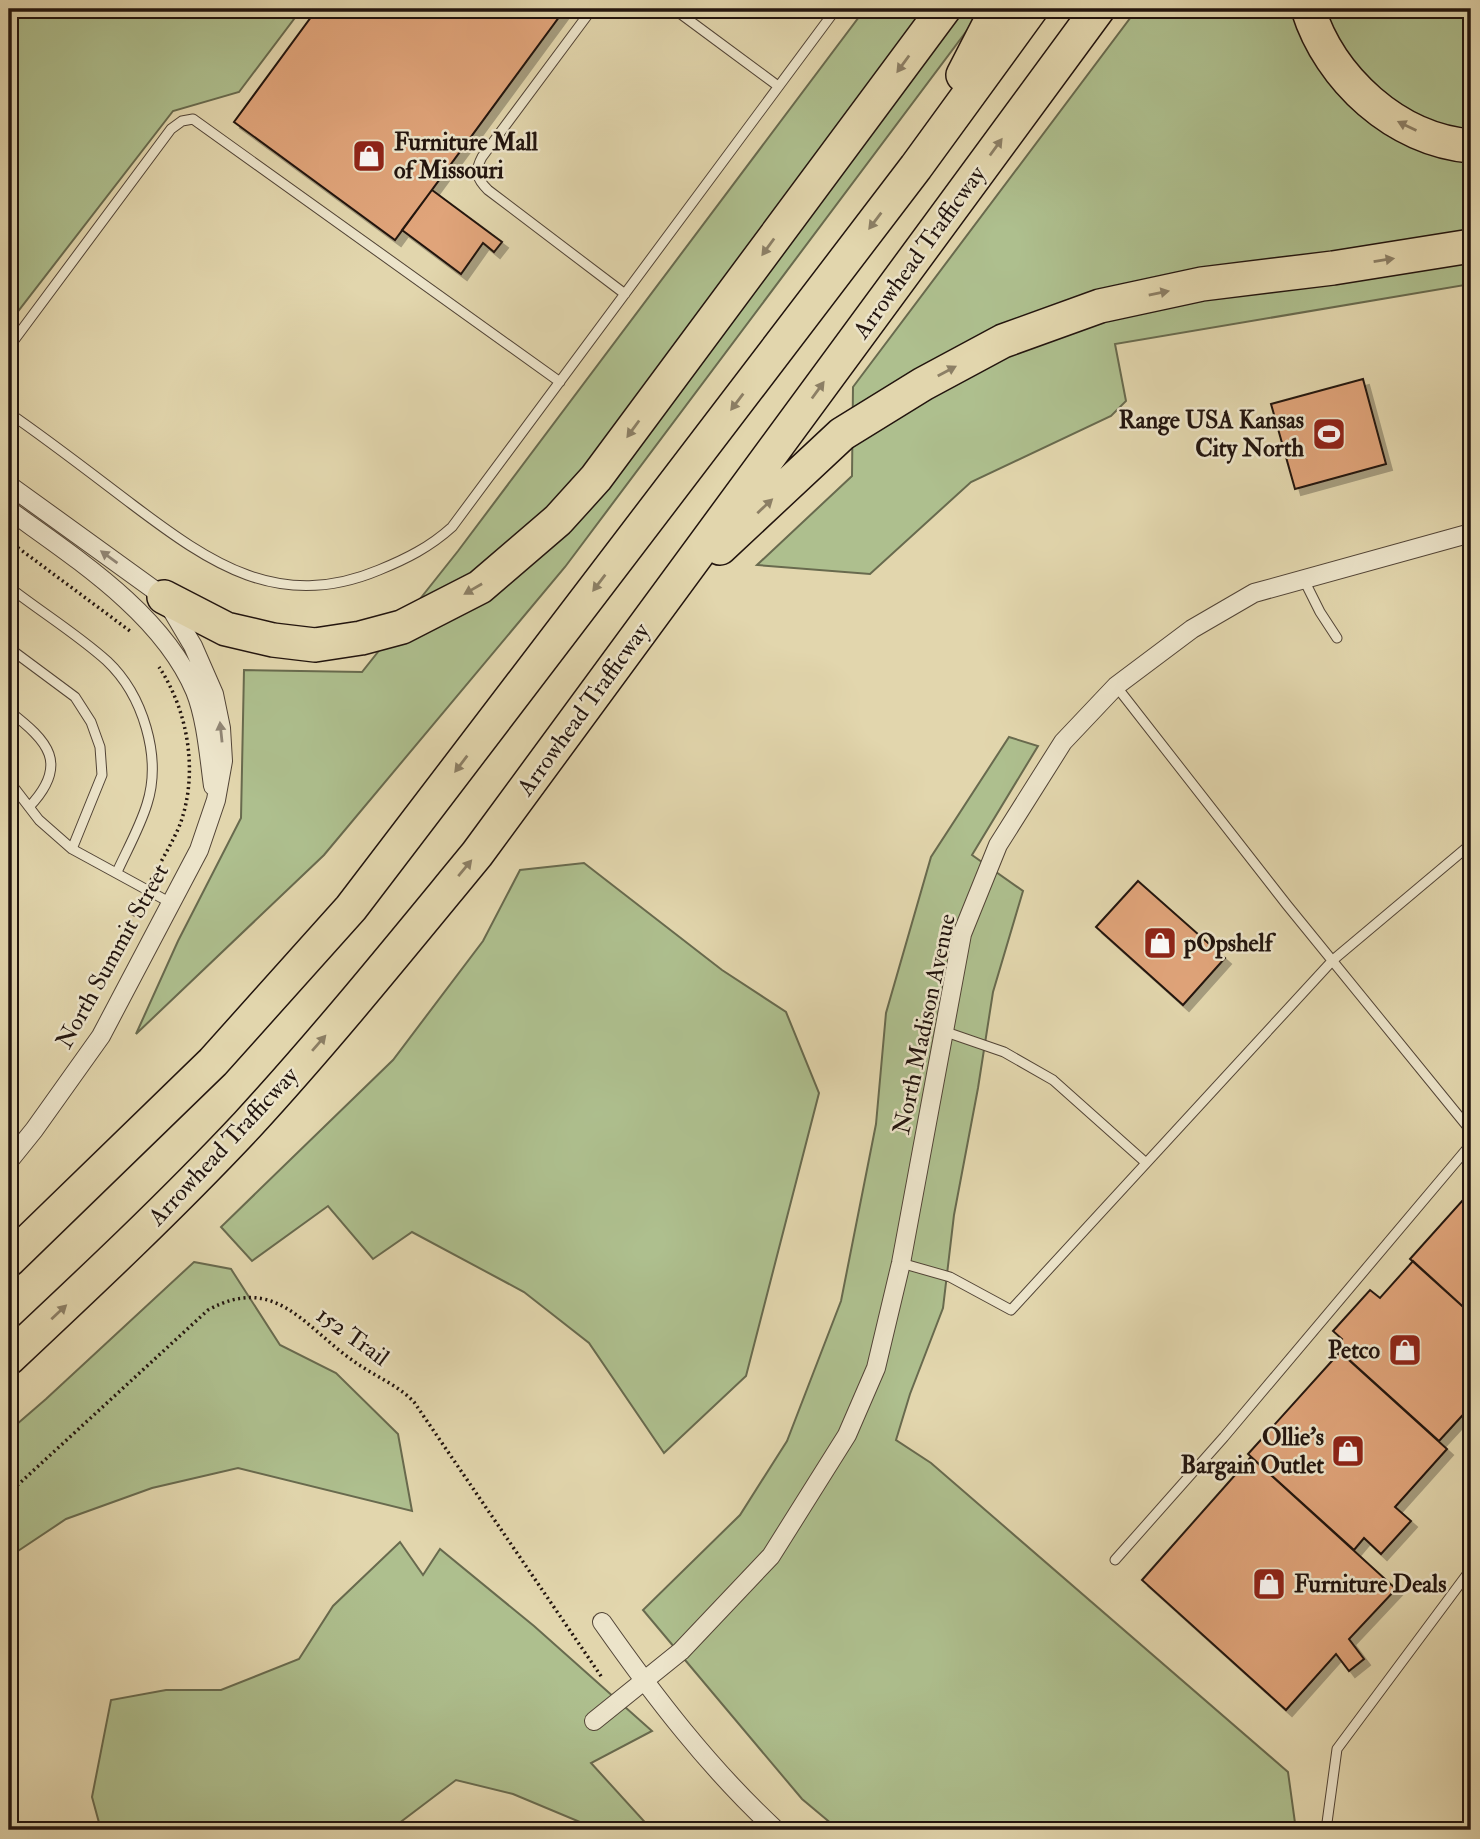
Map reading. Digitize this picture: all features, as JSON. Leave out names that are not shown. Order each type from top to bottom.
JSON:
[{"type":"highway","points":[[153,606],[226,629],[273,640],[314,645],[361,638],[402,626],[480,587],[558,520],[597,478],[944,9]]},
{"type":"highway","points":[[916,167],[997,9]]},
{"type":"highway","points":[[9,1260],[213,1062],[351,908],[916,167],[1031,9]]},
{"type":"highway","name":"Arrowhead Trafficway","points":[[9,1359],[125,1250],[238,1134],[368,986],[477,854],[1098,9]]},
{"type":"highway","points":[[1308,9],[1315,31],[1335,65],[1361,95],[1395,120],[1425,135],[1471,146]]},
{"type":"highway","points":[[662,603],[842,434],[923,384],[1003,341],[1100,306],[1202,284],[1333,268],[1471,246]]},
{"type":"street","points":[[9,485],[153,606]]},
{"type":"street","points":[[9,510],[72,556],[153,606]]},
{"type":"street","name":"North Madison Avenue","points":[[594,1721],[681,1651],[771,1556],[847,1435],[876,1368],[901,1264],[962,934],[998,845],[1063,742],[1116,686],[1192,629],[1254,593],[1471,533]]},
{"type":"street","name":"North Summit Street","points":[[153,606],[195,692],[207,741],[216,800]]},
{"type":"street","name":"North Summit Street","points":[[9,1161],[101,1036],[199,850],[216,800],[223,761],[221,728],[214,694],[193,646],[153,606]]},
{"type":"street","points":[[602,1622],[644,1682],[697,1748],[776,1830]]},
{"type":"lane","points":[[592,9],[476,169],[478,180],[488,190],[625,294]]},
{"type":"lane","points":[[674,9],[778,86]]},
{"type":"lane","points":[[9,413],[180,541],[229,569],[267,582],[323,586],[356,580],[413,556],[452,527],[835,9]]},
{"type":"lane","points":[[9,347],[171,129],[183,121],[193,119],[560,382]]},
{"type":"lane","points":[[1304,580],[1337,638]]},
{"type":"lane","points":[[9,587],[108,662],[124,682],[146,724],[153,761],[148,802],[117,872]]},
{"type":"lane","points":[[9,648],[75,697],[91,722],[100,747],[102,775],[72,849]]},
{"type":"lane","points":[[1116,686],[1287,905],[1471,1131]]},
{"type":"lane","points":[[9,711],[33,729],[51,755],[50,778],[42,793],[29,807]]},
{"type":"lane","points":[[9,781],[50,832],[72,849],[171,903]]},
{"type":"lane","points":[[901,1264],[950,1277],[1011,1310],[1334,960],[1471,844]]},
{"type":"lane","points":[[946,1031],[1004,1052],[1052,1080],[1145,1162]]},
{"type":"lane","points":[[1115,1560],[1224,1437],[1471,1144]]},
{"type":"lane","points":[[1326,1830],[1336,1749],[1471,1569]]},
{"type":"path","name":"152 Trail","points":[[9,1493],[208,1310],[223,1301],[239,1297],[259,1297],[276,1301],[348,1358],[405,1392],[414,1402],[603,1679]]},
{"type":"green space","points":[[9,9],[279,9],[294,19],[239,92],[173,111],[9,323]]},
{"type":"green space","points":[[865,9],[983,9],[565,567],[324,855],[136,1034],[178,941],[241,818],[244,670],[362,672],[458,551]]},
{"type":"green space","points":[[1137,9],[1471,9],[1471,284],[1115,344],[1126,401],[1111,416],[971,482],[870,574],[757,565],[852,476],[853,387]]},
{"type":"green space","points":[[1009,737],[1038,746],[972,855],[1023,891],[993,992],[954,1215],[943,1308],[910,1394],[896,1440],[931,1463],[1288,1772],[1296,1830],[839,1830],[802,1799],[643,1610],[740,1515],[787,1441],[841,1301],[876,1124],[886,1013],[931,857]]},
{"type":"green space","points":[[584,863],[722,970],[786,1012],[819,1093],[746,1376],[664,1453],[589,1343],[524,1292],[412,1232],[373,1259],[328,1206],[252,1261],[221,1227],[393,1060],[483,941],[520,870]]},
{"type":"green space","points":[[194,1262],[231,1269],[280,1345],[336,1373],[398,1434],[412,1511],[238,1468],[152,1488],[66,1519],[9,1557],[9,1431]]},
{"type":"green space","points":[[400,1542],[423,1575],[440,1549],[534,1626],[652,1731],[591,1763],[652,1830],[599,1830],[513,1794],[456,1780],[390,1830],[101,1830],[92,1797],[111,1700],[166,1690],[221,1690],[299,1659],[333,1606]]},
{"type":"building","name":"Furniture Mall of Missouri","points":[[317,9],[565,9],[395,240],[234,122]]},
{"type":"building","points":[[432,190],[502,242],[494,252],[483,243],[461,274],[402,230]]},
{"type":"building","name":"Range USA Kansas City North","points":[[1363,379],[1386,464],[1295,489],[1271,404]]},
{"type":"building","name":"pOpshelf","points":[[1138,881],[1225,958],[1183,1005],[1096,927]]},
{"type":"building","points":[[1471,1191],[1471,1314],[1410,1259]]},
{"type":"building","name":"Petco","points":[[1413,1261],[1471,1314],[1471,1406],[1439,1441],[1335,1347],[1342,1339],[1333,1331],[1370,1290],[1380,1298]]},
{"type":"building","name":"Ollie's Bargain Outlet","points":[[1340,1352],[1447,1449],[1395,1507],[1411,1521],[1381,1554],[1364,1538],[1354,1550],[1248,1454]]},
{"type":"building","name":"Furniture Deals","points":[[1251,1457],[1396,1589],[1349,1639],[1364,1659],[1349,1671],[1336,1654],[1286,1710],[1142,1580]]},
{"type":"place","name":"Furniture Mall of Missouri","points":[[369,156]]},
{"type":"place","name":"Range USA Kansas City North","points":[[1329,434]]},
{"type":"place","name":"pOpshelf","points":[[1160,943]]},
{"type":"place","name":"Petco","points":[[1405,1350]]},
{"type":"place","name":"Ollie's Bargain Outlet","points":[[1348,1451]]},
{"type":"place","name":"Furniture Deals","points":[[1269,1584]]}]
